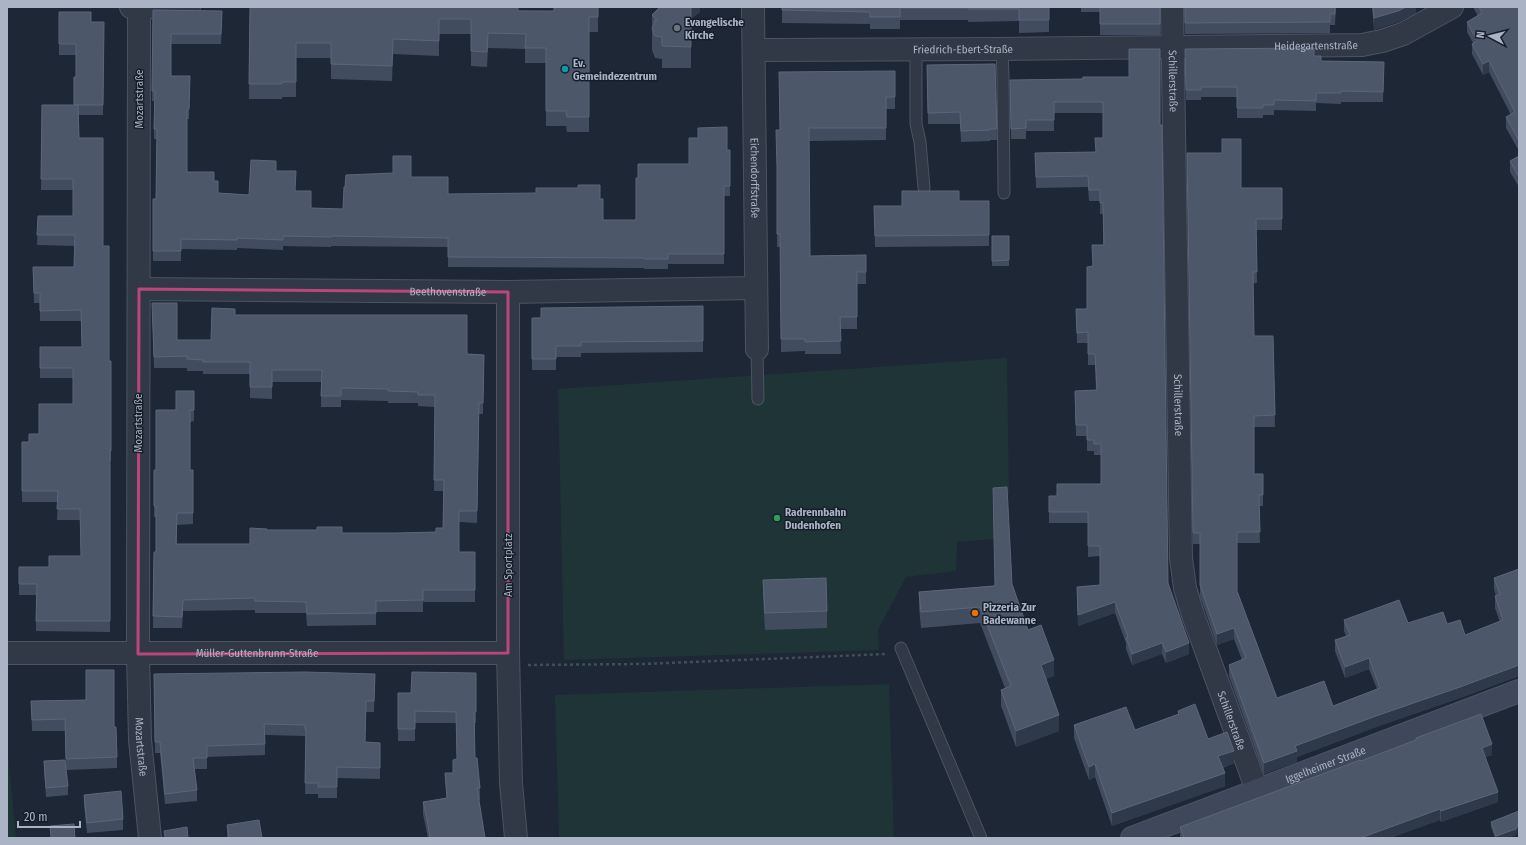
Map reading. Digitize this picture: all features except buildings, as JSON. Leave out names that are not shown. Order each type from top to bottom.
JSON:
[{"type":"street","points":[[131,7],[189,7]]},
{"type":"street","name":"Mozartstraße","points":[[139,7],[138,654],[140,740],[150,838]]},
{"type":"street","name":"Eichendorffstraße","points":[[753,7],[757,349]]},
{"type":"street","name":"Schillerstraße","points":[[1172,7],[1181,558],[1185,588],[1193,615],[1257,790]]},
{"type":"street","name":"Heidegartenstraße","points":[[1172,47],[1362,45],[1382,41],[1402,34],[1452,7]]},
{"type":"street","name":"Friedrich-Ebert-Straße","points":[[754,50],[1172,47]]},
{"type":"street","name":"Beethovenstraße","points":[[139,289],[508,292],[756,288]]},
{"type":"street","name":"Am Sportplatz","points":[[508,292],[508,659],[511,783],[516,838]]},
{"type":"street","name":"Müller-Guttenbrunn-Straße","points":[[7,653],[508,659]]},
{"type":"street","name":"Iggelheimer Straße","points":[[1132,838],[1166,832],[1257,790],[1519,691]]},
{"type":"lane","points":[[916,48],[916,124],[920,142],[924,188]]},
{"type":"lane","points":[[1002,49],[1004,78],[1004,193]]},
{"type":"lane","points":[[757,349],[758,399]]},
{"type":"lane","points":[[902,648],[981,838]]},
{"type":"path","points":[[508,659],[643,664],[890,654],[902,648]]},
{"type":"highlighted area","points":[[139,289],[508,292],[508,653],[138,654]]},
{"type":"green space","name":"Radrennbahn Dudenhofen","points":[[1007,358],[1009,494],[992,495],[994,539],[957,542],[956,571],[906,577],[878,630],[879,650],[564,660],[558,389]]},
{"type":"green space","points":[[889,684],[894,838],[559,838],[555,695]]},
{"type":"green space","points":[[7,743],[16,838],[7,838]]},
{"type":"place","name":"Evangelische Kirche","points":[[677,28]]},
{"type":"place","name":"Ev. Gemeindezentrum","points":[[565,69]]},
{"type":"place","name":"Radrennbahn Dudenhofen","points":[[777,518]]},
{"type":"place","name":"Pizzeria Zur Badewanne","points":[[975,613]]}]
